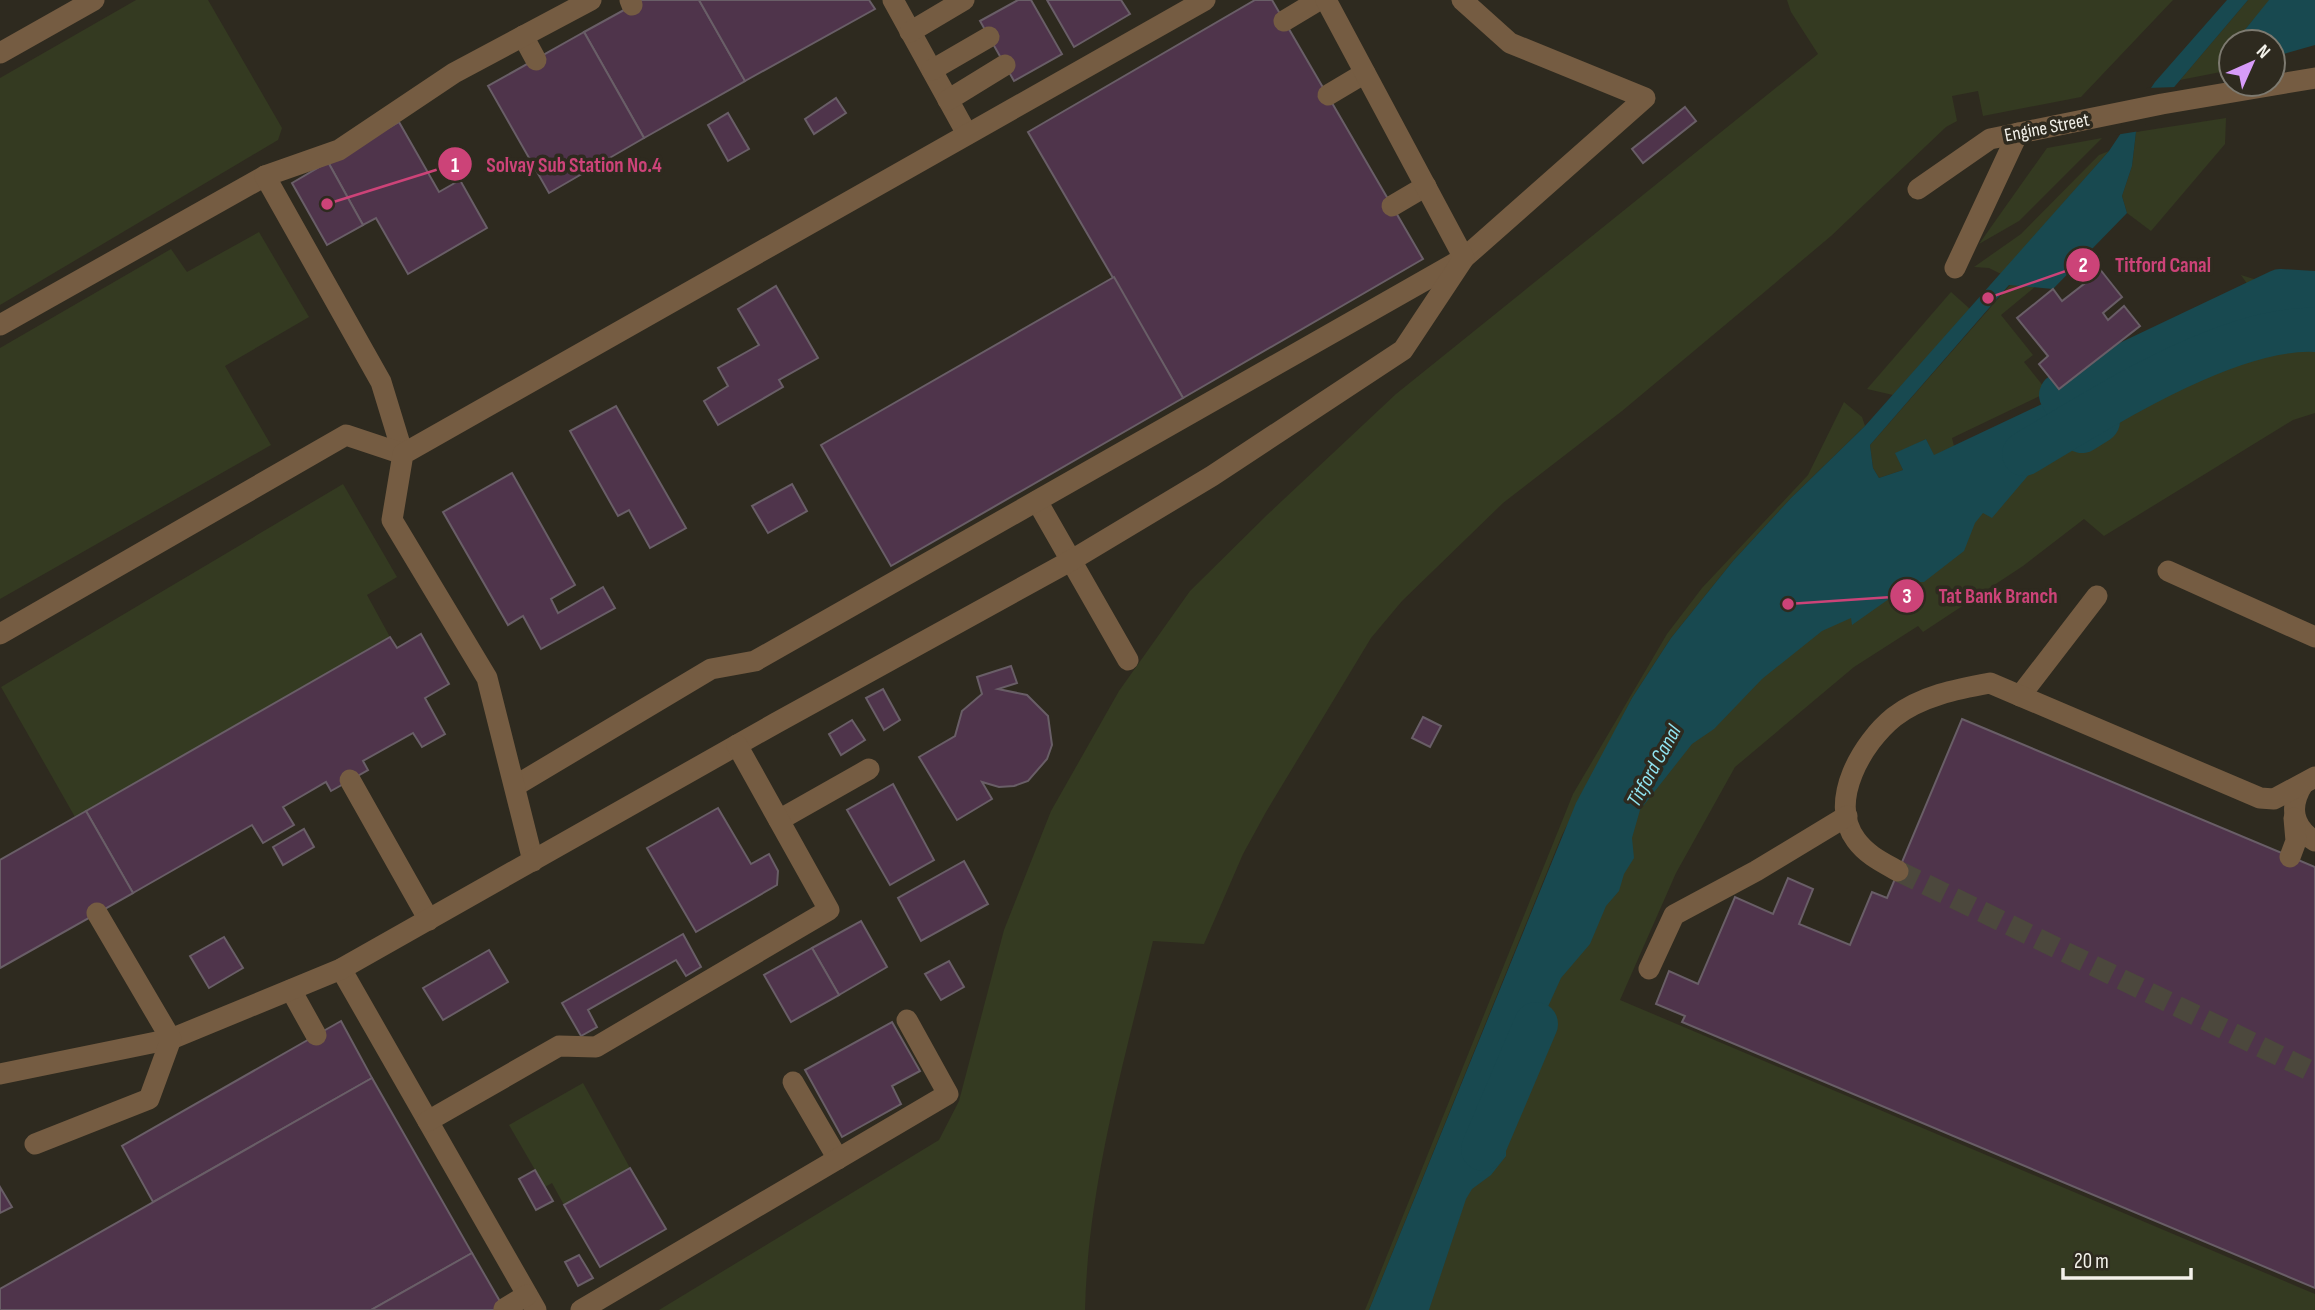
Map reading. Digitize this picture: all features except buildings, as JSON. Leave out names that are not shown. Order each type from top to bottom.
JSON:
[{"type":"street","points":[[0,53],[94,0]]},
{"type":"street","points":[[0,325],[265,176],[339,150],[454,74],[591,0]]},
{"type":"street","points":[[893,0],[967,134]]},
{"type":"street","points":[[910,32],[964,0]]},
{"type":"street","points":[[0,634],[346,435],[403,454],[1205,0]]},
{"type":"street","points":[[1284,21],[1320,0]]},
{"type":"street","points":[[1326,0],[1464,258]]},
{"type":"street","points":[[514,786],[710,669],[755,661],[909,564],[1042,492],[1242,374],[1464,258],[1645,98],[1510,43],[1462,0]]},
{"type":"street","points":[[523,36],[536,60]]},
{"type":"street","points":[[932,70],[989,37]]},
{"type":"street","points":[[948,100],[1004,65]]},
{"type":"street","points":[[1328,95],[1365,73]]},
{"type":"street","name":"Engine Street","points":[[1917,190],[1990,139],[2162,104],[2315,78]]},
{"type":"street","points":[[1955,268],[2018,133]]},
{"type":"street","points":[[265,176],[381,382],[403,454],[392,520],[487,678],[533,861]]},
{"type":"street","points":[[1392,206],[1426,186]]},
{"type":"street","points":[[0,1073],[171,1039],[341,969],[737,745],[1072,560],[1212,476],[1403,350],[1464,258]]},
{"type":"street","points":[[1042,492],[1072,560],[1128,660]]},
{"type":"street","points":[[2168,570],[2314,632]]},
{"type":"street","points":[[2020,696],[2097,596]]},
{"type":"street","points":[[1898,871],[1864,849],[1853,837],[1845,798],[1850,779],[1874,738],[1895,716],[1928,699],[1990,683],[2260,798],[2274,799],[2309,781]]},
{"type":"street","points":[[428,1121],[559,1046],[596,1047],[829,910],[737,745]]},
{"type":"street","points":[[779,820],[869,769]]},
{"type":"street","points":[[350,780],[429,920]]},
{"type":"street","points":[[2290,857],[2296,841],[2294,804],[2309,781]]},
{"type":"street","points":[[1649,969],[1674,915],[1756,871],[1847,816]]},
{"type":"street","points":[[2294,816],[2298,827],[2315,841]]},
{"type":"street","points":[[97,913],[171,1039]]},
{"type":"street","points":[[341,969],[531,1303],[504,1309]]},
{"type":"street","points":[[291,990],[316,1035]]},
{"type":"street","points":[[581,1310],[948,1094],[907,1020]]},
{"type":"street","points":[[36,1144],[149,1099],[171,1039]]},
{"type":"street","points":[[793,1082],[838,1159]]},
{"type":"green space","points":[[136,0],[208,0],[282,128],[278,140],[0,305],[0,78]]},
{"type":"green space","points":[[1787,0],[2173,0],[2081,97],[1983,116],[1978,91],[1952,96],[1957,121],[1946,127],[1831,236],[1749,305],[1622,411],[1503,503],[1402,601],[1371,638],[1243,854],[1204,944],[1153,941],[1100,1170],[1085,1310],[659,1310],[939,1140],[959,1101],[1004,930],[1051,811],[1119,691],[1190,591],[1396,394],[1818,54],[1791,12]]},
{"type":"green space","points":[[2248,0],[2312,0],[2253,20],[2246,28],[2224,28]]},
{"type":"green space","points":[[2217,36],[2217,73],[2180,80]]},
{"type":"green space","points":[[2226,118],[2225,144],[2151,231],[2127,213],[2122,196],[2132,166],[2136,132]]},
{"type":"green space","points":[[2102,138],[2019,221],[1979,244],[2047,148]]},
{"type":"green space","points":[[2109,151],[2001,274],[1989,268],[1974,267],[2021,234],[2099,155]]},
{"type":"green space","points":[[259,232],[309,317],[225,366],[271,445],[0,599],[0,348],[171,249],[187,272]]},
{"type":"green space","points":[[2241,275],[2257,280],[2315,277],[2315,293],[2252,291]]},
{"type":"green space","points":[[2010,285],[2036,286],[2001,315],[2033,355],[2024,362],[2048,392],[1952,438],[1954,446],[1934,456],[1926,439],[1896,454],[1903,470],[1879,478],[1873,468],[1870,445]]},
{"type":"green space","points":[[1951,292],[1970,309],[1893,395],[1867,389]]},
{"type":"green space","points":[[2293,329],[2315,330],[2315,413],[2293,420],[2104,536],[2084,519],[2023,566],[1923,632],[1918,626],[1854,667],[1735,767],[1676,873],[1620,1000],[2315,1294],[2315,1310],[1415,1310],[1519,1029],[1641,774],[2067,427],[2177,368],[2235,342]]},
{"type":"green space","points":[[1844,402],[1862,417],[1865,426],[1791,498],[1733,561],[1671,638],[1632,698],[1562,835],[1369,1310],[1365,1310],[1573,794],[1667,634],[1702,588],[1808,475]]},
{"type":"green space","points":[[343,484],[397,577],[367,595],[390,637],[75,817],[1,687]]},
{"type":"green space","points":[[583,1083],[630,1168],[564,1205],[552,1183],[545,1187],[509,1125]]},
{"type":"water","points":[[2227,0],[2248,0],[2224,28],[2217,28],[2217,37],[2136,132],[2132,166],[2122,196],[2127,213],[2053,289],[2009,285],[1870,445],[1873,468],[1879,478],[1903,470],[1895,453],[1926,439],[1934,455],[2061,395],[2082,431],[2042,459],[1992,518],[1983,513],[1975,523],[1964,551],[1924,582],[1913,582],[1852,625],[1851,618],[1822,631],[1762,679],[1714,729],[1692,744],[1640,810],[1632,838],[1634,858],[1624,874],[1619,891],[1606,906],[1590,944],[1561,978],[1522,1064],[1506,1089],[1506,1156],[1491,1175],[1472,1189],[1466,1199],[1429,1310],[1369,1310],[1576,803],[1632,698],[1671,638],[1733,561],[1791,498],[1865,426],[2109,151],[2155,82]]},
{"type":"water","points":[[2269,0],[2315,0],[2315,45],[2287,53],[2287,28],[2246,28]]},
{"type":"pier","points":[[2177,87],[2140,131],[2115,135],[2147,88]]},
{"type":"waterway","points":[[2098,421],[2082,431],[2061,395],[2280,291],[2315,293]]},
{"type":"waterway","points":[[2024,454],[2126,394],[2204,356],[2243,341],[2281,332],[2315,330]]},
{"type":"waterway","name":"Titford Canal","points":[[1483,1149],[1536,1024]]},
{"type":"tunnel","points":[[1898,871],[2315,1073]]},
{"type":"place","name":"Solvay Sub Station No.4","points":[[327,204]]},
{"type":"place","name":"Titford Canal","points":[[1988,298]]},
{"type":"place","name":"Tat Bank Branch","points":[[1788,604]]}]
